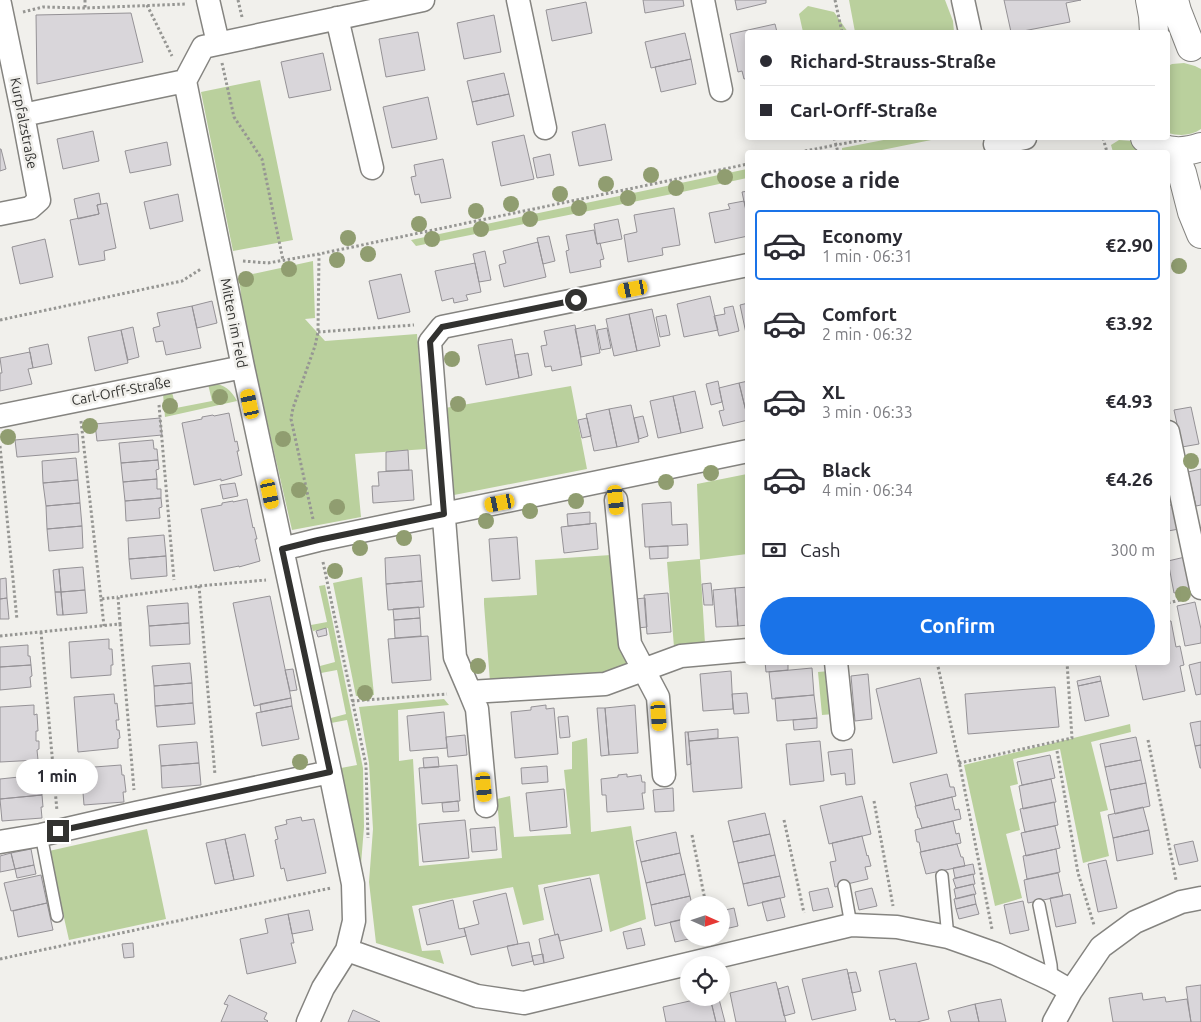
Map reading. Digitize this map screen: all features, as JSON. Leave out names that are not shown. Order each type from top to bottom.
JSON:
[{"type":"main road","points":[[1150,0],[1154,30]]},
{"type":"main road","points":[[1174,0],[1186,49]]},
{"type":"main road","points":[[1148,140],[1161,148],[1169,150]]},
{"type":"main road","points":[[1170,150],[1189,151],[1201,147]]},
{"type":"main road","points":[[1173,151],[1201,234]]},
{"type":"street","points":[[518,0],[545,128]]},
{"type":"street","points":[[703,0],[722,90]]},
{"type":"street","points":[[23,115],[185,81],[204,47],[416,1]]},
{"type":"street","points":[[209,2],[218,43]]},
{"type":"street","name":"Kurpfalzstraße","points":[[0,214],[30,208],[39,200],[1,10]]},
{"type":"street","points":[[337,18],[372,168]]},
{"type":"street","name":"Mitten im Feld","points":[[185,81],[242,367],[353,884],[354,921],[347,950],[323,988],[308,1022]]},
{"type":"street","points":[[995,145],[1016,140]]},
{"type":"street","points":[[486,806],[477,709],[456,657],[430,342],[442,327],[745,266]]},
{"type":"street","name":"Carl-Orff-Straße","points":[[0,416],[242,367]]},
{"type":"street","points":[[282,549],[745,452]]},
{"type":"street","points":[[1170,453],[1173,484],[1201,588]]},
{"type":"street","points":[[616,500],[630,644],[658,697],[664,775]]},
{"type":"street","points":[[470,692],[605,684],[681,656],[745,650]]},
{"type":"street","points":[[836,665],[842,730]]},
{"type":"street","points":[[0,842],[50,833],[330,772]]},
{"type":"street","points":[[1054,1022],[1071,991],[1101,947],[1134,922],[1191,900]]},
{"type":"street","points":[[347,950],[528,1013],[851,925],[897,927],[948,937],[996,954],[1071,991]]},
{"type":"lane","points":[[50,833],[57,916]]},
{"type":"lane","points":[[942,876],[948,937]]},
{"type":"lane","points":[[844,886],[851,925]]},
{"type":"lane","points":[[1038,905],[1051,964],[1052,980]]},
{"type":"path","points":[[85,0],[85,8]]},
{"type":"path","points":[[835,0],[842,30]]},
{"type":"path","points":[[1,10],[209,2]]},
{"type":"path","points":[[147,5],[185,81]]},
{"type":"path","points":[[218,43],[234,117],[262,159],[283,260]]},
{"type":"path","points":[[835,140],[837,150]]},
{"type":"path","points":[[810,150],[862,140]]},
{"type":"path","points":[[0,320],[182,280],[204,267],[222,263],[238,260],[268,263],[319,254],[745,165]]},
{"type":"path","points":[[319,254],[318,332],[315,346],[292,408],[291,419],[329,584],[366,765],[368,845]]},
{"type":"path","points":[[318,332],[414,325],[442,327]]},
{"type":"path","points":[[158,384],[174,580]]},
{"type":"path","points":[[78,400],[104,626]]},
{"type":"path","points":[[0,446],[17,620]]},
{"type":"path","points":[[101,599],[198,586],[272,580],[288,576]]},
{"type":"path","points":[[198,586],[217,796]]},
{"type":"path","points":[[118,597],[136,813]]},
{"type":"path","points":[[0,636],[120,624]]},
{"type":"path","points":[[41,632],[50,833]]},
{"type":"path","points":[[938,665],[960,763],[996,954]]},
{"type":"path","points":[[960,763],[1072,738],[1067,665]]},
{"type":"path","points":[[352,701],[470,692]]},
{"type":"path","points":[[1148,740],[1191,900]]},
{"type":"path","points":[[1057,750],[1078,873],[1101,947]]},
{"type":"path","points":[[874,801],[897,927]]},
{"type":"path","points":[[784,820],[809,936]]},
{"type":"path","points":[[692,835],[704,896]]},
{"type":"path","points":[[0,959],[353,884]]},
{"type":"green space","points":[[849,0],[945,0],[953,21],[954,30],[855,30]]},
{"type":"green space","points":[[808,6],[834,12],[847,30],[803,30],[799,14]]},
{"type":"green space","points":[[1184,63],[1201,69],[1201,129],[1185,135],[1170,134],[1170,65]]},
{"type":"green space","points":[[260,80],[293,240],[233,251],[201,92]]},
{"type":"green space","points":[[884,140],[931,140],[882,150],[842,150],[842,148]]},
{"type":"green space","points":[[1119,140],[1132,141],[1144,150],[1112,150],[1111,145]]},
{"type":"green space","points":[[745,169],[745,178],[682,192],[416,246],[411,240]]},
{"type":"green space","points":[[313,261],[315,318],[305,319],[325,341],[417,334],[426,449],[355,454],[361,517],[292,530],[244,321],[239,277]]},
{"type":"green space","points":[[208,384],[222,385],[232,393],[237,401],[165,417],[163,394],[172,392],[176,408],[212,401]]},
{"type":"green space","points":[[571,386],[587,469],[454,495],[445,408]]},
{"type":"green space","points":[[745,474],[745,554],[700,560],[705,644],[674,647],[667,562],[700,559],[697,484]]},
{"type":"green space","points":[[611,555],[629,666],[602,676],[490,682],[484,598],[537,595],[535,560]]},
{"type":"green space","points":[[362,577],[374,695],[356,696],[333,583]]},
{"type":"green space","points":[[325,585],[363,768],[364,827],[361,864],[341,768],[357,765],[347,720],[331,723],[331,718],[346,714],[337,670],[321,673],[320,666],[335,662],[328,628],[313,631],[311,625],[327,622],[319,586]]},
{"type":"green space","points":[[830,671],[834,714],[822,715],[818,672]]},
{"type":"green space","points":[[444,699],[449,705],[398,710],[399,761],[413,759],[419,866],[502,858],[497,799],[510,796],[514,837],[571,834],[564,770],[572,769],[572,742],[587,738],[591,832],[631,826],[646,919],[610,932],[599,874],[538,885],[544,920],[523,925],[513,887],[412,906],[422,951],[440,950],[444,964],[376,943],[369,882],[373,829],[369,763],[359,707]]},
{"type":"green space","points":[[1130,724],[1131,732],[1091,742],[1108,810],[1100,812],[1109,856],[1083,863],[1060,749],[1013,759],[1018,784],[1010,786],[1020,830],[1006,834],[1022,898],[995,906],[964,765]]},
{"type":"green space","points":[[147,829],[166,919],[69,940],[49,851]]},
{"type":"building","points":[[643,0],[683,0],[684,6],[645,13]]},
{"type":"building","points":[[735,0],[766,0],[766,3],[737,10]]},
{"type":"building","points":[[1004,0],[1081,0],[1066,3],[1070,22],[1028,30],[1011,30]]},
{"type":"building","points":[[586,2],[592,33],[552,41],[546,10]]},
{"type":"building","points":[[131,13],[143,62],[37,84],[36,15]]},
{"type":"building","points":[[494,15],[501,52],[464,59],[457,23]]},
{"type":"building","points":[[775,24],[776,30],[748,30]]},
{"type":"building","points":[[745,31],[745,79],[742,71],[738,72],[730,34]]},
{"type":"building","points":[[418,32],[425,70],[386,77],[379,39]]},
{"type":"building","points":[[685,33],[691,59],[651,68],[645,42]]},
{"type":"building","points":[[323,53],[331,90],[289,98],[281,62]]},
{"type":"building","points":[[691,59],[696,84],[661,92],[655,67]]},
{"type":"building","points":[[504,73],[509,94],[472,102],[467,81]]},
{"type":"building","points":[[509,94],[514,116],[477,125],[472,102]]},
{"type":"building","points":[[428,97],[437,139],[392,148],[383,107]]},
{"type":"building","points":[[605,124],[612,160],[579,166],[572,132]]},
{"type":"building","points":[[93,131],[99,161],[63,169],[57,139]]},
{"type":"building","points":[[524,135],[534,179],[501,186],[492,142]]},
{"type":"building","points":[[167,142],[171,165],[130,173],[125,151]]},
{"type":"building","points":[[0,149],[6,169],[0,171]]},
{"type":"building","points":[[550,154],[554,175],[537,178],[533,158]]},
{"type":"building","points":[[443,159],[451,198],[421,203],[419,194],[415,195],[411,177],[416,176],[414,165]]},
{"type":"building","points":[[742,192],[745,192],[745,206]]},
{"type":"building","points":[[99,193],[101,204],[97,205],[99,214],[78,219],[74,199]]},
{"type":"building","points":[[178,194],[183,221],[150,229],[144,202]]},
{"type":"building","points":[[744,201],[745,237],[715,243],[709,213],[730,209],[728,204]]},
{"type":"building","points":[[107,203],[116,248],[104,251],[105,260],[79,265],[70,220],[99,214],[97,205]]},
{"type":"building","points":[[674,208],[680,245],[662,248],[663,255],[628,262],[624,235],[637,232],[634,215]]},
{"type":"building","points":[[618,219],[622,239],[597,244],[594,224]]},
{"type":"building","points":[[594,230],[597,244],[600,243],[604,259],[600,260],[601,267],[570,273],[566,251],[569,250],[566,235]]},
{"type":"building","points":[[549,236],[555,261],[543,264],[537,238]]},
{"type":"building","points":[[45,239],[53,277],[20,284],[12,247]]},
{"type":"building","points":[[538,242],[546,277],[504,287],[499,265],[506,263],[503,251]]},
{"type":"building","points":[[485,251],[491,280],[479,282],[473,254]]},
{"type":"building","points":[[475,263],[481,292],[466,295],[468,300],[454,303],[453,298],[442,301],[435,271]]},
{"type":"building","points":[[401,274],[410,312],[378,319],[369,281]]},
{"type":"building","points":[[710,296],[718,330],[684,337],[677,304]]},
{"type":"building","points":[[212,301],[217,323],[197,328],[192,306]]},
{"type":"building","points":[[745,304],[745,329],[740,305]]},
{"type":"building","points":[[192,306],[201,348],[166,355],[163,341],[156,342],[153,328],[160,326],[157,313]]},
{"type":"building","points":[[733,306],[739,331],[719,336],[714,316],[725,314],[724,308]]},
{"type":"building","points":[[652,309],[660,346],[637,351],[629,314]]},
{"type":"building","points":[[629,314],[637,351],[614,356],[606,319]]},
{"type":"building","points":[[666,315],[670,335],[660,337],[656,317]]},
{"type":"building","points":[[575,325],[582,365],[552,371],[551,366],[545,367],[541,346],[547,345],[544,331]]},
{"type":"building","points":[[595,325],[600,353],[581,357],[575,329]]},
{"type":"building","points":[[133,327],[139,357],[128,360],[121,330]]},
{"type":"building","points":[[607,328],[611,348],[601,350],[597,330]]},
{"type":"building","points":[[121,330],[128,363],[95,371],[88,337]]},
{"type":"building","points":[[512,339],[519,378],[486,385],[478,345]]},
{"type":"building","points":[[48,344],[52,364],[33,368],[29,348]]},
{"type":"building","points":[[30,352],[33,368],[28,369],[32,384],[0,391],[0,373],[2,373],[0,358]]},
{"type":"building","points":[[528,353],[532,375],[519,378],[515,355]]},
{"type":"building","points":[[718,381],[722,402],[711,405],[706,384]]},
{"type":"building","points":[[745,382],[745,407],[739,383]]},
{"type":"building","points":[[739,383],[745,408],[745,421],[723,426],[719,411],[724,410],[719,388]]},
{"type":"building","points":[[695,391],[703,428],[681,433],[673,396]]},
{"type":"building","points":[[673,396],[681,433],[658,438],[650,401]]},
{"type":"building","points":[[631,405],[639,442],[617,447],[609,409]]},
{"type":"building","points":[[1191,407],[1199,444],[1182,447],[1174,410]]},
{"type":"building","points":[[609,409],[617,447],[594,451],[586,414]]},
{"type":"building","points":[[229,413],[235,442],[237,441],[242,475],[221,481],[221,479],[194,485],[182,423],[202,419],[202,417]]},
{"type":"building","points":[[643,416],[648,436],[639,439],[634,418]]},
{"type":"building","points":[[160,418],[162,435],[97,441],[95,424]]},
{"type":"building","points":[[587,418],[591,436],[582,438],[578,420]]},
{"type":"building","points":[[78,434],[79,452],[17,457],[15,440]]},
{"type":"building","points":[[153,440],[154,449],[157,449],[158,460],[121,463],[119,443]]},
{"type":"building","points":[[408,450],[409,470],[386,471],[386,452]]},
{"type":"building","points":[[76,458],[78,480],[43,483],[42,461]]},
{"type":"building","points":[[158,460],[157,479],[123,482],[121,463]]},
{"type":"building","points":[[1201,469],[1201,505],[1196,506],[1188,472]]},
{"type":"building","points":[[412,470],[414,500],[373,503],[372,486],[379,486],[378,472]]},
{"type":"building","points":[[157,479],[157,489],[161,489],[161,498],[125,501],[123,482]]},
{"type":"building","points":[[78,480],[80,503],[46,506],[43,483]]},
{"type":"building","points":[[235,483],[238,496],[223,499],[220,485]]},
{"type":"building","points":[[161,498],[160,518],[126,521],[125,501]]},
{"type":"building","points":[[247,499],[257,539],[255,539],[260,561],[214,571],[201,509]]},
{"type":"building","points":[[671,502],[672,525],[687,524],[688,545],[645,547],[642,504]]},
{"type":"building","points":[[80,503],[82,526],[47,529],[46,506]]},
{"type":"building","points":[[1173,504],[1179,529],[1170,531],[1170,505]]},
{"type":"building","points":[[590,512],[590,524],[568,526],[567,514]]},
{"type":"building","points":[[596,523],[598,549],[564,553],[561,527]]},
{"type":"building","points":[[82,526],[83,548],[49,551],[47,529]]},
{"type":"building","points":[[164,535],[166,556],[129,559],[128,538]]},
{"type":"building","points":[[517,537],[520,579],[492,581],[489,539]]},
{"type":"building","points":[[668,546],[668,558],[650,559],[649,547]]},
{"type":"building","points":[[420,555],[422,581],[386,584],[385,558]]},
{"type":"building","points":[[166,556],[167,576],[131,579],[129,559]]},
{"type":"building","points":[[1185,557],[1192,589],[1174,593],[1170,561]]},
{"type":"building","points":[[83,567],[85,590],[61,592],[59,569]]},
{"type":"building","points":[[59,569],[61,592],[55,592],[53,570]]},
{"type":"building","points":[[6,578],[7,598],[0,599],[0,579]]},
{"type":"building","points":[[422,581],[424,607],[388,610],[386,584]]},
{"type":"building","points":[[711,583],[713,605],[704,605],[702,584]]},
{"type":"building","points":[[745,587],[745,625],[738,626],[735,588]]},
{"type":"building","points":[[735,588],[738,626],[716,627],[713,590]]},
{"type":"building","points":[[85,590],[87,613],[63,615],[61,592]]},
{"type":"building","points":[[55,592],[61,592],[63,615],[57,615]]},
{"type":"building","points":[[668,593],[671,632],[647,634],[644,595]]},
{"type":"building","points":[[270,596],[291,698],[254,706],[233,603]]},
{"type":"building","points":[[7,598],[9,619],[0,619],[0,599]]},
{"type":"building","points":[[645,598],[647,627],[637,628],[635,599]]},
{"type":"building","points":[[1195,602],[1201,629],[1201,643],[1185,646],[1177,606]]},
{"type":"building","points":[[188,603],[189,623],[149,626],[147,606]]},
{"type":"building","points":[[419,607],[420,618],[394,620],[393,609]]},
{"type":"building","points":[[420,618],[421,636],[395,638],[394,620]]},
{"type":"building","points":[[1171,621],[1176,647],[1180,646],[1184,665],[1180,666],[1185,691],[1143,700],[1136,665],[1170,665]]},
{"type":"building","points":[[189,623],[190,644],[150,646],[149,626]]},
{"type":"building","points":[[326,628],[327,635],[318,637],[316,631]]},
{"type":"building","points":[[428,636],[431,680],[392,683],[388,639]]},
{"type":"building","points":[[109,639],[109,649],[112,649],[113,665],[111,665],[111,675],[71,678],[69,642]]},
{"type":"building","points":[[28,645],[28,656],[30,656],[31,665],[0,667],[0,647]]},
{"type":"building","points":[[1201,662],[1201,694],[1196,695],[1189,665]]},
{"type":"building","points":[[190,663],[192,683],[154,686],[152,666]]},
{"type":"building","points":[[31,665],[31,687],[0,690],[0,667]]},
{"type":"building","points":[[765,665],[788,665],[788,670],[766,672]]},
{"type":"building","points":[[812,668],[814,695],[772,699],[769,672]]},
{"type":"building","points":[[293,669],[297,690],[290,691],[285,670]]},
{"type":"building","points":[[731,671],[733,709],[703,711],[700,674]]},
{"type":"building","points":[[868,674],[872,719],[855,721],[851,676]]},
{"type":"building","points":[[1100,676],[1101,681],[1078,686],[1077,681]]},
{"type":"building","points":[[920,678],[937,753],[893,763],[876,689]]},
{"type":"building","points":[[1101,681],[1109,716],[1085,721],[1078,686]]},
{"type":"building","points":[[192,683],[193,703],[155,706],[154,686]]},
{"type":"building","points":[[1055,687],[1059,727],[968,734],[965,694]]},
{"type":"building","points":[[747,693],[749,713],[734,714],[732,694]]},
{"type":"building","points":[[114,694],[119,720],[116,720],[120,738],[118,739],[118,748],[78,752],[74,697]]},
{"type":"building","points":[[814,695],[817,718],[777,721],[775,698]]},
{"type":"building","points":[[291,698],[292,706],[261,712],[260,704]]},
{"type":"building","points":[[193,703],[195,724],[157,727],[155,706]]},
{"type":"building","points":[[34,705],[34,715],[37,714],[38,731],[36,731],[36,741],[39,741],[39,749],[37,750],[38,760],[0,762],[0,707]]},
{"type":"building","points":[[546,705],[546,709],[554,708],[558,754],[515,758],[511,712],[531,710],[531,707]]},
{"type":"building","points":[[635,705],[638,753],[609,755],[605,708]]},
{"type":"building","points":[[292,706],[299,739],[262,746],[256,713]]},
{"type":"building","points":[[597,708],[605,708],[609,755],[601,756]]},
{"type":"building","points":[[444,712],[447,748],[410,751],[407,716]]},
{"type":"building","points":[[568,716],[570,737],[560,738],[558,717]]},
{"type":"building","points":[[817,718],[817,728],[794,730],[793,720]]},
{"type":"building","points":[[1201,721],[1201,745],[1195,746],[1190,723]]},
{"type":"building","points":[[718,729],[718,738],[689,741],[688,732]]},
{"type":"building","points":[[685,732],[688,732],[691,764],[687,765]]},
{"type":"building","points":[[465,735],[467,755],[448,757],[446,737]]},
{"type":"building","points":[[738,737],[742,788],[693,792],[689,741]]},
{"type":"building","points":[[1136,737],[1141,760],[1105,767],[1100,744]]},
{"type":"building","points":[[820,741],[824,781],[790,785],[786,744]]},
{"type":"building","points":[[197,742],[199,763],[161,766],[159,745]]},
{"type":"building","points":[[1201,745],[1201,768],[1200,768],[1195,746]]},
{"type":"building","points":[[852,749],[855,784],[846,785],[845,773],[831,775],[828,752]]},
{"type":"building","points":[[1050,755],[1055,778],[1022,785],[1017,762]]},
{"type":"building","points":[[438,757],[439,767],[424,768],[423,758]]},
{"type":"building","points":[[1141,760],[1146,783],[1110,790],[1105,767]]},
{"type":"building","points":[[199,763],[201,785],[162,788],[161,766]]},
{"type":"building","points":[[121,765],[126,792],[123,792],[124,802],[84,805],[81,768]]},
{"type":"building","points":[[457,765],[460,801],[422,804],[419,768]]},
{"type":"building","points":[[547,766],[548,782],[522,784],[521,768]]},
{"type":"building","points":[[627,774],[627,777],[641,775],[642,782],[645,782],[645,793],[642,793],[644,809],[607,812],[606,795],[602,795],[601,779]]},
{"type":"building","points":[[947,774],[950,787],[954,787],[956,796],[916,806],[910,783]]},
{"type":"building","points":[[38,775],[39,786],[42,786],[42,795],[0,799],[0,779]]},
{"type":"building","points":[[1051,779],[1056,802],[1023,809],[1019,786]]},
{"type":"building","points":[[1146,783],[1150,806],[1115,814],[1110,790]]},
{"type":"building","points":[[673,788],[674,811],[655,812],[653,790]]},
{"type":"building","points":[[564,789],[567,827],[530,831],[526,793]]},
{"type":"building","points":[[42,795],[42,818],[2,821],[0,799]]},
{"type":"building","points":[[862,796],[871,834],[829,844],[820,806]]},
{"type":"building","points":[[952,797],[955,810],[959,809],[961,819],[922,828],[915,806]]},
{"type":"building","points":[[458,801],[459,811],[443,812],[442,803]]},
{"type":"building","points":[[1054,802],[1058,825],[1025,832],[1020,809]]},
{"type":"building","points":[[1143,807],[1149,830],[1113,838],[1108,815]]},
{"type":"building","points":[[765,813],[770,834],[733,842],[728,821]]},
{"type":"building","points":[[301,817],[302,821],[314,819],[326,873],[287,881],[284,868],[281,869],[275,840],[278,839],[275,827],[287,824],[286,820]]},
{"type":"building","points":[[465,820],[469,858],[423,862],[419,824]]},
{"type":"building","points":[[953,821],[956,834],[959,833],[961,843],[921,852],[915,830]]},
{"type":"building","points":[[1055,826],[1060,848],[1026,856],[1021,833]]},
{"type":"building","points":[[495,827],[497,850],[472,852],[470,829]]},
{"type":"building","points":[[1149,830],[1153,854],[1117,861],[1113,838]]},
{"type":"building","points":[[676,832],[680,853],[641,862],[636,841]]},
{"type":"building","points":[[245,834],[254,876],[234,880],[225,839]]},
{"type":"building","points":[[770,834],[775,855],[738,863],[733,842]]},
{"type":"building","points":[[862,836],[871,866],[865,867],[868,879],[835,887],[830,862],[836,861],[832,843]]},
{"type":"building","points":[[225,839],[234,880],[215,884],[206,843]]},
{"type":"building","points":[[1193,841],[1198,861],[1179,865],[1174,845]]},
{"type":"building","points":[[957,844],[965,866],[926,874],[920,852]]},
{"type":"building","points":[[31,849],[34,865],[15,869],[11,853]]},
{"type":"building","points":[[1056,849],[1060,872],[1027,879],[1023,856]]},
{"type":"building","points":[[11,853],[15,869],[0,872],[0,856]]},
{"type":"building","points":[[680,853],[685,874],[646,883],[641,862]]},
{"type":"building","points":[[775,855],[780,876],[743,884],[738,863]]},
{"type":"building","points":[[1106,860],[1117,908],[1098,912],[1088,864]]},
{"type":"building","points":[[973,864],[975,874],[955,878],[953,868]]},
{"type":"building","points":[[34,865],[36,874],[17,878],[15,869]]},
{"type":"building","points":[[1058,873],[1063,896],[1028,903],[1024,880]]},
{"type":"building","points":[[685,874],[690,896],[680,896],[680,898],[651,905],[646,883]]},
{"type":"building","points":[[973,874],[975,884],[956,888],[953,879]]},
{"type":"building","points":[[41,875],[47,903],[11,911],[4,883]]},
{"type":"building","points":[[780,876],[785,897],[748,906],[743,884]]},
{"type":"building","points":[[590,878],[602,931],[560,941],[558,934],[555,935],[544,888]]},
{"type":"building","points":[[973,884],[976,894],[956,899],[954,889]]},
{"type":"building","points":[[828,888],[833,907],[813,911],[809,892]]},
{"type":"building","points":[[872,888],[877,906],[859,910],[855,892]]},
{"type":"building","points":[[506,893],[518,944],[471,955],[464,928],[479,924],[473,901]]},
{"type":"building","points":[[974,894],[976,904],[956,909],[954,899]]},
{"type":"building","points":[[1070,894],[1076,923],[1056,927],[1050,898]]},
{"type":"building","points":[[680,898],[680,920],[655,926],[651,905]]},
{"type":"building","points":[[780,898],[785,917],[767,921],[762,902]]},
{"type":"building","points":[[453,900],[459,929],[464,928],[466,936],[427,945],[419,909]]},
{"type":"building","points":[[1023,901],[1029,930],[1010,934],[1004,905]]},
{"type":"building","points":[[47,903],[53,930],[18,937],[13,911]]},
{"type":"building","points":[[976,904],[979,914],[959,919],[956,909]]},
{"type":"building","points":[[734,908],[738,926],[730,928],[730,909]]},
{"type":"building","points":[[309,910],[313,930],[292,934],[288,914]]},
{"type":"building","points":[[288,914],[294,943],[291,943],[296,963],[247,974],[240,939],[268,933],[265,919]]},
{"type":"building","points":[[680,920],[680,941],[675,942],[670,922]]},
{"type":"building","points":[[641,928],[645,945],[627,949],[623,932]]},
{"type":"building","points":[[558,934],[564,958],[544,963],[539,939]]},
{"type":"building","points":[[529,942],[533,961],[512,966],[507,946]]},
{"type":"building","points":[[133,943],[134,957],[124,958],[122,944]]},
{"type":"building","points":[[543,954],[544,963],[534,965],[532,956]]},
{"type":"building","points":[[916,963],[929,1019],[917,1022],[896,1022],[895,1019],[890,1020],[879,971]]},
{"type":"building","points":[[847,969],[856,1010],[812,1020],[802,979]]},
{"type":"building","points":[[856,972],[861,991],[852,993],[848,973]]},
{"type":"building","points":[[776,982],[786,1022],[736,1022],[730,993]]},
{"type":"building","points":[[1201,985],[1201,1022],[1191,1022],[1186,987]]},
{"type":"building","points":[[788,986],[795,1013],[784,1016],[778,989]]},
{"type":"building","points":[[1142,993],[1143,1000],[1165,997],[1166,1002],[1187,999],[1191,1022],[1113,1022],[1109,998]]},
{"type":"building","points":[[229,995],[267,1013],[264,1019],[268,1021],[221,1022],[228,1005],[224,1004]]},
{"type":"building","points":[[1001,999],[1006,1022],[979,1022],[975,1004]]},
{"type":"building","points":[[680,1003],[680,1006],[712,1006],[716,1022],[666,1022],[663,1007]]},
{"type":"building","points":[[975,1004],[979,1022],[951,1022],[948,1011]]},
{"type":"building","points":[[712,1006],[721,1006],[725,1022],[716,1022]]},
{"type":"building","points":[[353,1010],[380,1022],[348,1022]]},
{"type":"route","points":[[58,831],[330,772],[282,549],[444,514],[430,342],[442,327],[576,300]]}]
